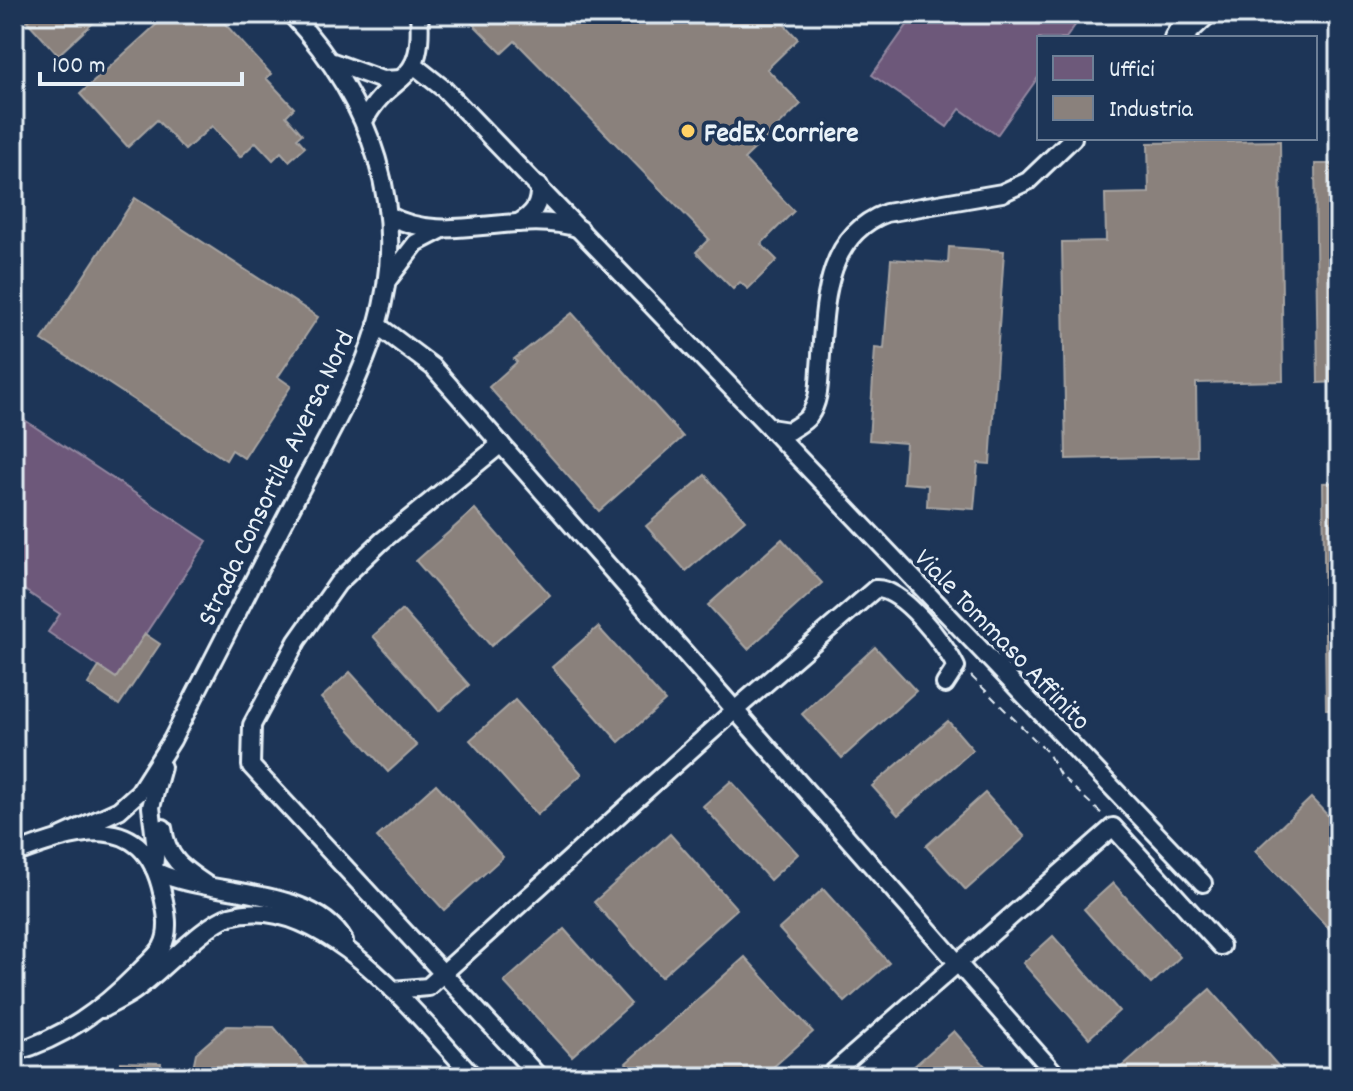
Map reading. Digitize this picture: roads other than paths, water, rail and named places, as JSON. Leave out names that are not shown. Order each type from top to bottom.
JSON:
[{"type":"street","name":"Strada Consortile Aversa Nord","points":[[62,836],[119,810],[139,792],[172,740],[365,358],[377,325],[386,281],[388,215],[376,155],[364,121],[333,62],[291,14]]},
{"type":"street","points":[[364,121],[374,103],[415,66],[419,50],[419,14]]},
{"type":"street","points":[[1174,36],[1186,14]]},
{"type":"street","points":[[1185,36],[1209,14]]},
{"type":"street","points":[[333,62],[382,80],[401,79]]},
{"type":"street","name":"Viale Tommaso Affinito","points":[[415,66],[444,89],[539,186],[1203,883]]},
{"type":"street","points":[[770,428],[789,431],[808,419],[818,399],[831,275],[849,236],[868,220],[886,213],[1002,193],[1028,181],[1071,140]]},
{"type":"street","points":[[518,223],[535,209],[539,186]]},
{"type":"street","points":[[388,215],[420,227],[518,223],[566,224],[581,230]]},
{"type":"street","points":[[386,281],[416,243],[450,227]]},
{"type":"street","points":[[377,325],[398,344],[433,367],[1058,1077]]},
{"type":"street","points":[[365,358],[398,344]]},
{"type":"street","points":[[501,444],[382,541],[338,583],[297,641],[252,725],[251,766],[539,1077]]},
{"type":"street","points":[[393,990],[428,987],[735,710],[875,589],[896,593],[948,651],[956,667],[945,684]]},
{"type":"street","name":"Strada Consortile Aversa Nord","points":[[172,740],[151,807],[156,870],[188,885],[279,898],[315,913],[338,931],[347,946],[393,990],[474,1077]]},
{"type":"street","name":"Strada Consortile Aversa Nord","points":[[156,787],[167,850],[177,865],[212,888]]},
{"type":"street","points":[[828,1077],[1113,827],[1221,946]]},
{"type":"street","points":[[14,854],[62,836],[93,830],[119,834],[139,848],[156,870],[167,928],[162,946],[102,1009]]},
{"type":"street","name":"Strada Consortile Aversa Nord","points":[[14,1052],[73,1027],[134,991],[229,916],[249,914],[284,918],[347,946]]},
{"type":"street","points":[[421,1020],[428,987]]},
{"type":"place","name":"FedEx Corriere","points":[[688,131]]}]
